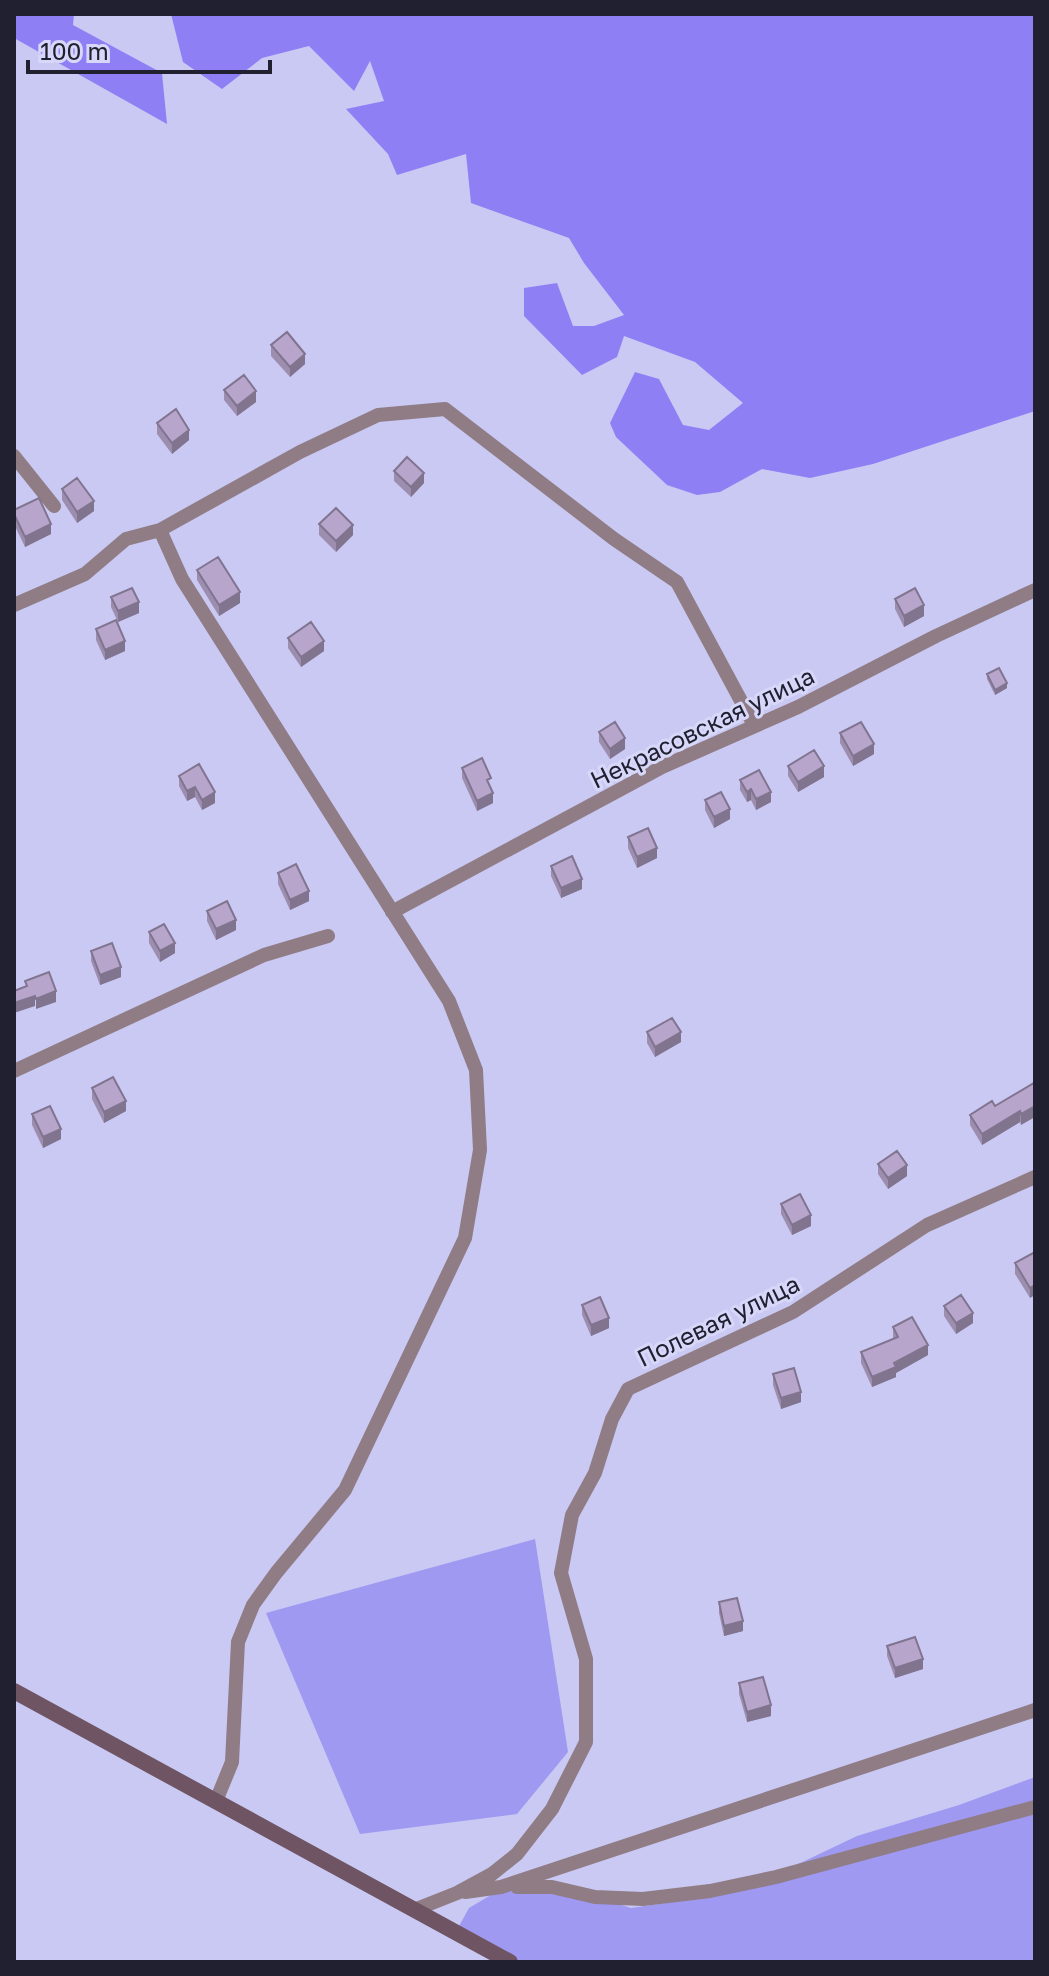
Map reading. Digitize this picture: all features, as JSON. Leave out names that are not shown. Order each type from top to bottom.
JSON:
[{"type":"street","points":[[14,605],[85,574],[126,539],[160,530],[300,452],[378,415],[445,409],[614,539],[677,582],[754,725]]},
{"type":"street","points":[[14,456],[54,506]]},
{"type":"street","points":[[160,530],[182,579],[449,1001],[476,1070],[480,1150],[465,1238],[345,1490],[253,1605],[238,1642],[232,1762],[216,1801]]},
{"type":"street","name":"Некрасовская улица","points":[[392,912],[662,767],[798,707],[936,636],[1035,590]]},
{"type":"street","points":[[14,1071],[264,955],[328,936]]},
{"type":"street","name":"Полевая улица","points":[[414,1910],[457,1893],[492,1874],[517,1854],[552,1809],[586,1742],[586,1659],[561,1573],[572,1515],[595,1473],[612,1419],[628,1389],[793,1312],[927,1225],[1035,1177]]},
{"type":"street","points":[[14,1691],[510,1962]]},
{"type":"street","name":"Полевая улица","points":[[457,1893],[501,1887],[1035,1710]]},
{"type":"street","points":[[501,1887],[552,1887],[595,1897],[643,1899],[710,1891],[776,1877],[1035,1807]]},
{"type":"shaded area","points":[[14,14],[74,14],[73,25],[162,73],[167,124],[14,38]]},
{"type":"shaded area","points":[[171,14],[1035,14],[1035,411],[873,464],[810,478],[762,469],[720,492],[697,495],[667,485],[616,437],[610,423],[635,372],[659,379],[683,425],[709,430],[743,403],[695,362],[624,336],[617,357],[582,375],[524,316],[524,288],[557,283],[573,326],[594,326],[624,315],[569,238],[471,203],[466,154],[397,175],[388,154],[346,109],[384,101],[370,61],[354,91],[309,46],[262,58],[222,89],[183,62]]},
{"type":"shaded area","points":[[535,1539],[568,1752],[517,1814],[360,1834],[266,1613]]},
{"type":"shaded area","points":[[1035,1777],[1035,1962],[522,1962],[458,1928],[469,1908],[496,1892],[533,1883],[586,1894],[631,1908],[700,1898],[767,1879],[857,1836],[959,1805]]},
{"type":"building","points":[[287,332],[305,354],[290,367],[271,345]]},
{"type":"building","points":[[244,375],[256,391],[237,406],[224,390]]},
{"type":"building","points":[[176,409],[189,430],[172,443],[157,423]]},
{"type":"building","points":[[407,457],[424,473],[411,487],[394,471]]},
{"type":"building","points":[[77,478],[94,501],[77,512],[62,489]]},
{"type":"building","points":[[39,498],[51,524],[25,537],[14,510]]},
{"type":"building","points":[[336,508],[353,525],[336,541],[319,524]]},
{"type":"building","points":[[218,557],[240,592],[219,605],[197,570]]},
{"type":"building","points":[[132,588],[139,602],[118,611],[111,597]]},
{"type":"building","points":[[915,588],[924,605],[904,616],[895,599]]},
{"type":"building","points":[[116,620],[125,641],[105,650],[96,629]]},
{"type":"building","points":[[311,622],[324,641],[301,657],[288,638]]},
{"type":"building","points":[[999,668],[1007,683],[995,690],[987,674]]},
{"type":"building","points":[[615,722],[625,738],[610,749],[599,732]]},
{"type":"building","points":[[861,722],[874,744],[853,756],[840,733]]},
{"type":"building","points":[[814,750],[824,766],[798,782],[788,766]]},
{"type":"building","points":[[482,758],[491,778],[487,780],[493,793],[477,801],[462,768]]},
{"type":"building","points":[[199,764],[215,792],[202,800],[195,787],[187,791],[179,776]]},
{"type":"building","points":[[759,770],[771,792],[756,799],[751,789],[747,792],[740,780]]},
{"type":"building","points":[[721,792],[730,809],[714,817],[705,800]]},
{"type":"building","points":[[648,828],[657,848],[637,857],[628,837]]},
{"type":"building","points":[[572,856],[582,879],[561,888],[551,866]]},
{"type":"building","points":[[296,864],[309,891],[290,900],[278,873]]},
{"type":"building","points":[[227,901],[236,920],[216,929],[207,911]]},
{"type":"building","points":[[164,924],[175,943],[160,951],[149,932]]},
{"type":"building","points":[[112,943],[121,967],[100,975],[91,951]]},
{"type":"building","points":[[49,972],[56,991],[14,1003],[14,991],[27,986],[25,981]]},
{"type":"building","points":[[672,1018],[681,1032],[655,1047],[647,1032]]},
{"type":"building","points":[[113,1077],[126,1101],[104,1112],[92,1088]]},
{"type":"building","points":[[1034,1083],[1035,1106],[1021,1114],[1020,1111],[982,1134],[970,1115],[992,1101],[995,1106]]},
{"type":"building","points":[[50,1106],[61,1129],[43,1137],[32,1114]]},
{"type":"building","points":[[897,1151],[907,1165],[888,1178],[878,1164]]},
{"type":"building","points":[[800,1194],[811,1215],[792,1225],[781,1204]]},
{"type":"building","points":[[1035,1252],[1035,1285],[1030,1288],[1015,1263]]},
{"type":"building","points":[[961,1295],[973,1313],[956,1323],[944,1306]]},
{"type":"building","points":[[600,1297],[609,1318],[591,1325],[582,1305]]},
{"type":"building","points":[[912,1317],[928,1345],[894,1363],[896,1367],[872,1377],[861,1352],[898,1337],[893,1327]]},
{"type":"building","points":[[794,1368],[801,1392],[781,1398],[773,1374]]},
{"type":"building","points":[[737,1598],[743,1621],[724,1626],[719,1602]]},
{"type":"building","points":[[915,1637],[923,1659],[895,1668],[887,1646]]},
{"type":"building","points":[[763,1677],[771,1705],[747,1712],[739,1683]]}]
